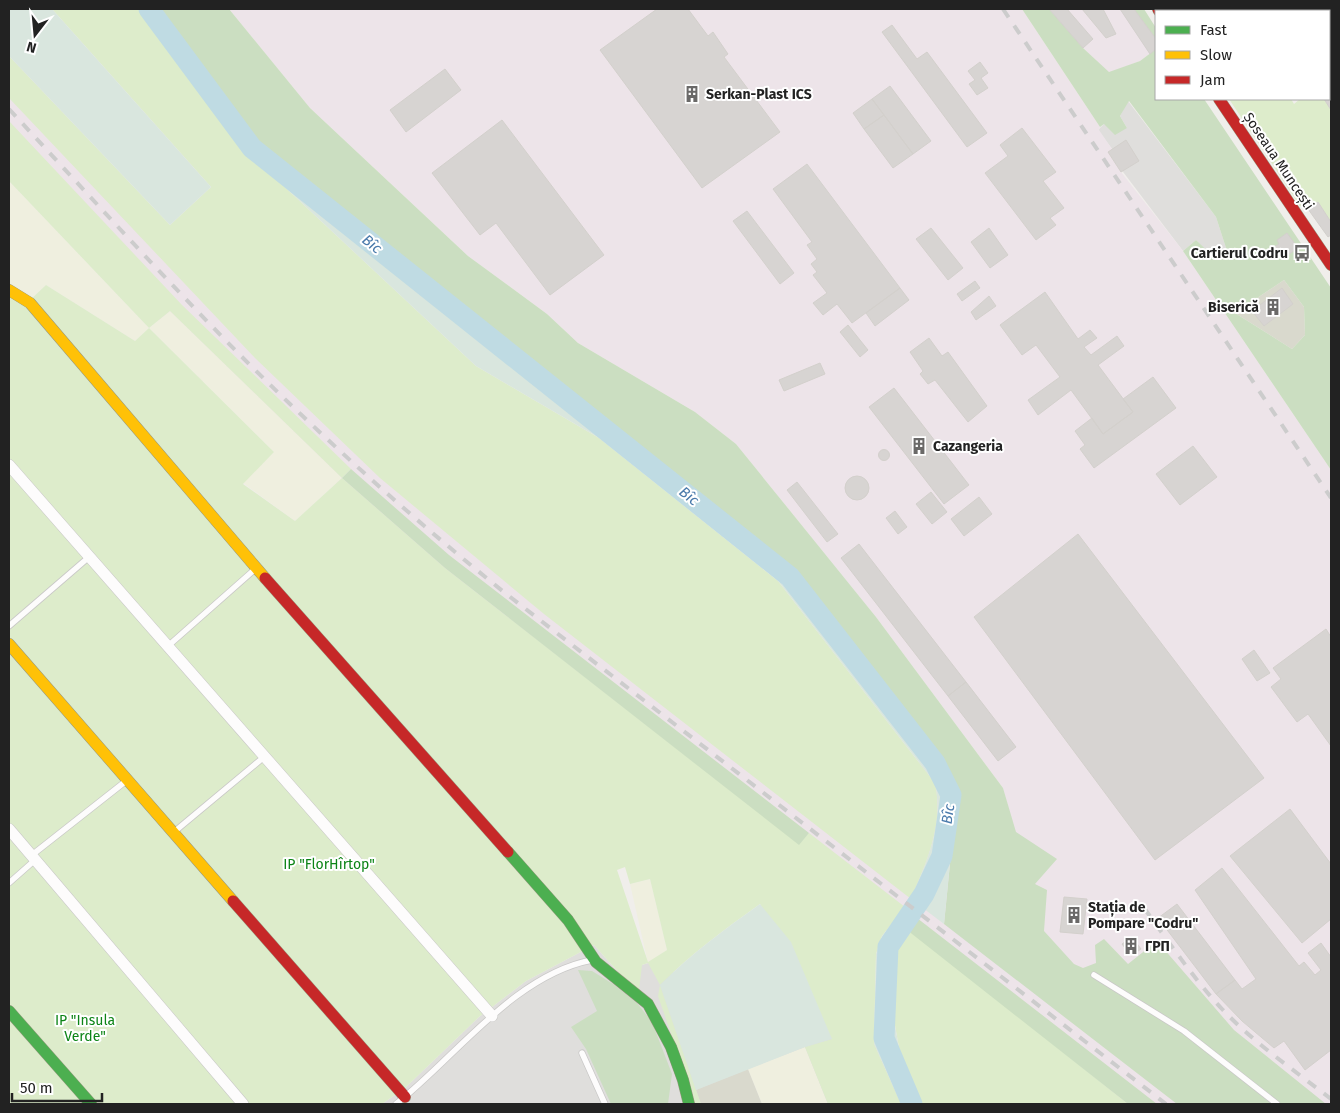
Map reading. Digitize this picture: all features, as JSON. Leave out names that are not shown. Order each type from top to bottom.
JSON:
[{"type":"street","name":"Șoseaua Muncești","points":[[1221,100],[1331,265]]},
{"type":"street","points":[[9,290],[30,303],[256,568],[568,920],[594,960],[608,974],[642,997],[653,1009],[666,1036],[690,1104]]},
{"type":"street","points":[[9,465],[492,1016]]},
{"type":"street","points":[[9,644],[173,832],[400,1101]]},
{"type":"street","points":[[9,829],[244,1104]]},
{"type":"street","points":[[9,1011],[90,1104]]},
{"type":"lane","points":[[9,626],[89,557]]},
{"type":"lane","points":[[168,646],[256,568]]},
{"type":"lane","points":[[173,832],[264,756]]},
{"type":"lane","points":[[9,882],[34,857],[127,780]]},
{"type":"lane","points":[[400,1101],[492,1016],[533,986],[574,963],[594,960]]},
{"type":"lane","points":[[1094,975],[1184,1031],[1277,1104]]},
{"type":"lane","points":[[582,1053],[606,1104]]},
{"type":"shaded area","points":[[9,9],[52,9],[211,187],[170,225],[9,56]]},
{"type":"shaded area","points":[[138,9],[156,9],[256,144],[799,578],[945,768],[957,793],[944,924],[911,899],[928,857],[936,828],[937,798],[935,783],[778,581],[599,438],[476,366],[244,149]]},
{"type":"shaded area","points":[[229,9],[1022,9],[1100,127],[1099,130],[1112,149],[1108,152],[1121,172],[1183,251],[1331,470],[1331,1104],[1128,1104],[924,941],[800,845],[765,885],[9,181],[9,56],[169,225],[1015,832],[1003,788],[876,617],[736,444],[695,412],[578,343],[547,314],[468,256],[310,108]]},
{"type":"shaded area","points":[[1049,9],[1134,9],[1155,38],[1155,50],[1140,61],[1109,73],[1083,48]]},
{"type":"shaded area","points":[[1128,101],[1216,217],[1226,248],[1213,257],[1196,240],[1183,251],[1108,152],[1112,149],[1098,130],[1104,124],[1127,128],[1120,116]]},
{"type":"shaded area","points":[[1284,280],[1304,307],[1305,335],[1292,349],[1235,313]]},
{"type":"shaded area","points":[[760,904],[791,942],[832,1039],[805,1047],[696,1090],[660,985],[696,952]]},
{"type":"shaded area","points":[[905,907],[917,918],[895,946],[894,1020],[903,1070],[919,1104],[901,1104],[874,1044],[876,954],[882,936]]},
{"type":"shaded area","points":[[594,945],[619,973],[648,963],[874,1044],[901,1104],[382,1104],[405,1088],[479,1017],[526,981]]},
{"type":"shaded area","points":[[748,1069],[762,1104],[701,1104],[696,1090]]},
{"type":"green space","points":[[52,9],[138,9],[244,149],[476,366],[599,438],[778,581],[935,783],[937,798],[936,828],[928,857],[911,899],[544,614],[380,478],[255,358],[9,98],[9,56],[170,225],[211,187]]},
{"type":"green space","points":[[156,9],[229,9],[310,108],[468,256],[547,314],[578,343],[695,412],[736,444],[876,617],[1003,788],[1016,832],[1057,859],[1035,884],[1047,890],[1044,931],[1074,964],[1083,968],[1096,963],[1095,945],[1104,939],[1128,964],[1157,941],[1234,1030],[1326,1104],[1177,1104],[944,924],[957,793],[799,578],[256,144]]},
{"type":"green space","points":[[1022,9],[1049,9],[1083,48],[1109,72],[1140,61],[1155,50],[1155,100],[1205,100],[1331,288],[1331,470],[1183,251],[1196,240],[1213,256],[1226,248],[1216,217],[1129,101],[1120,116],[1127,128],[1115,135],[1104,124],[1100,127]],"holes":[[[1284,280],[1304,307],[1305,335],[1292,349],[1235,313]]]},
{"type":"green space","points":[[1134,9],[1144,9],[1155,26],[1155,38]]},
{"type":"green space","points":[[1331,9],[1331,61],[1330,10],[1266,10]]},
{"type":"green space","points":[[1230,100],[1292,100],[1294,104],[1299,100],[1325,100],[1331,110],[1331,222],[1318,202],[1308,209],[1300,206]]},
{"type":"green space","points":[[9,121],[182,305],[351,469],[342,478],[170,311],[149,328],[9,181]]},
{"type":"green space","points":[[9,181],[149,328],[135,341],[46,285],[30,300],[9,283]]},
{"type":"green space","name":"IP \"FlorHîrtop\"","points":[[9,283],[30,300],[46,285],[135,341],[149,328],[274,452],[243,484],[295,521],[342,478],[445,568],[799,844],[809,833],[905,907],[882,936],[876,954],[874,1044],[901,1104],[828,1104],[805,1047],[832,1039],[760,904],[696,952],[660,985],[648,963],[642,965],[639,990],[619,973],[594,945],[526,981],[479,1017],[405,1088],[382,1104],[9,1104]],"holes":[[[625,867],[630,884],[650,879],[667,950],[648,962],[617,870]]]},
{"type":"green space","points":[[170,311],[342,478],[295,521],[243,483],[274,452],[149,328]]},
{"type":"green space","points":[[351,469],[449,555],[809,833],[799,845],[445,568],[342,478]]},
{"type":"green space","points":[[650,879],[667,950],[648,963],[630,884]]},
{"type":"green space","points":[[917,918],[1157,1104],[1128,1104],[907,930]]},
{"type":"green space","points":[[907,930],[924,941],[1128,1104],[919,1104],[903,1070],[894,1020],[895,946]]},
{"type":"green space","points":[[578,970],[592,971],[613,984],[637,1003],[652,1022],[672,1074],[668,1104],[611,1104],[586,1049],[571,1027],[597,1011]]},
{"type":"green space","points":[[660,985],[701,1104],[693,1104],[681,1062],[658,996]]},
{"type":"green space","points":[[805,1047],[828,1104],[762,1104],[748,1069]]},
{"type":"building","name":"Serkan-Plast ICS","points":[[657,9],[688,9],[708,36],[713,32],[728,54],[724,57],[780,132],[702,188],[600,50]]},
{"type":"building","points":[[1049,9],[1067,9],[1093,39],[1083,48]]},
{"type":"building","points":[[1082,9],[1103,9],[1116,34],[1106,38]]},
{"type":"building","points":[[1120,9],[1134,9],[1155,38],[1155,50],[1150,54]]},
{"type":"building","points":[[1240,9],[1266,10],[1241,10]]},
{"type":"building","points":[[892,25],[917,59],[927,52],[987,133],[967,147],[882,32]]},
{"type":"building","points":[[980,62],[988,73],[981,78],[988,88],[977,95],[969,84],[975,80],[968,71]]},
{"type":"building","points":[[445,69],[461,90],[406,132],[390,110]]},
{"type":"building","points":[[1330,74],[1331,110],[1325,100],[1330,100]]},
{"type":"building","points":[[890,86],[931,141],[913,154],[872,99]]},
{"type":"building","points":[[872,99],[884,115],[864,129],[853,113]]},
{"type":"building","points":[[884,115],[913,154],[893,168],[864,129]]},
{"type":"building","points":[[502,120],[604,255],[550,295],[496,223],[480,235],[432,173]]},
{"type":"building","points":[[1022,128],[1056,172],[1043,181],[1064,208],[1050,218],[1056,225],[1036,240],[985,173],[1008,156],[1000,145]]},
{"type":"building","points":[[1126,140],[1139,161],[1121,172],[1108,152]]},
{"type":"building","points":[[807,164],[900,288],[852,323],[837,304],[823,315],[813,303],[827,293],[813,275],[817,272],[811,264],[817,259],[807,245],[812,242],[773,189]]},
{"type":"building","points":[[1318,202],[1331,222],[1331,235],[1328,237],[1308,209]]},
{"type":"building","points":[[747,211],[794,273],[780,284],[733,221]]},
{"type":"building","points":[[931,228],[963,268],[948,280],[916,239]]},
{"type":"building","points":[[989,228],[1008,255],[990,268],[971,242]]},
{"type":"building","points":[[1287,233],[1298,248],[1282,259],[1274,247],[1279,244],[1277,240]]},
{"type":"building","points":[[975,281],[980,288],[962,301],[957,294]]},
{"type":"building","points":[[900,288],[909,300],[875,326],[866,313]]},
{"type":"building","name":"Biserică","points":[[1282,288],[1293,304],[1264,326],[1252,311]]},
{"type":"building","points":[[1045,292],[1078,339],[1090,330],[1097,338],[1084,347],[1091,355],[1117,336],[1124,346],[1098,365],[1133,412],[1103,434],[1071,390],[1038,415],[1028,400],[1060,377],[1036,345],[1022,355],[1000,325]]},
{"type":"building","points":[[989,296],[996,306],[976,320],[971,312]]},
{"type":"building","points":[[848,325],[868,350],[860,357],[840,332]]},
{"type":"building","points":[[929,338],[942,356],[948,352],[987,406],[968,422],[935,380],[928,384],[920,374],[923,371],[910,352]]},
{"type":"building","points":[[820,363],[825,374],[784,391],[779,380]]},
{"type":"building","points":[[1153,377],[1176,408],[1094,468],[1080,449],[1085,445],[1075,431],[1092,418],[1103,434],[1133,412],[1123,399]]},
{"type":"building","name":"Cazangeria","points":[[894,388],[969,485],[944,504],[869,407]]},
{"type":"building","points":[[1193,446],[1217,477],[1180,505],[1156,474]]},
{"type":"building","points":[[884,449],[890,455],[884,461],[878,455]]},
{"type":"building","points":[[857,476],[866,479],[869,488],[866,497],[857,500],[848,497],[845,488],[848,479]]},
{"type":"building","points":[[797,482],[838,534],[827,542],[787,490]]},
{"type":"building","points":[[931,492],[947,512],[932,524],[916,504]]},
{"type":"building","points":[[979,497],[992,514],[964,536],[951,519]]},
{"type":"building","points":[[895,511],[907,527],[898,534],[886,518]]},
{"type":"building","points":[[1078,534],[1264,778],[1155,860],[974,617]]},
{"type":"building","points":[[859,544],[966,682],[948,696],[841,558]]},
{"type":"building","points":[[1326,629],[1331,637],[1331,746],[1308,714],[1297,722],[1271,687],[1281,679],[1273,668]]},
{"type":"building","points":[[1254,650],[1270,673],[1257,681],[1242,659]]},
{"type":"building","points":[[966,682],[1016,747],[998,761],[948,696]]},
{"type":"building","points":[[1290,809],[1331,864],[1331,919],[1302,943],[1230,856]]},
{"type":"building","points":[[1222,868],[1299,966],[1304,962],[1315,975],[1321,970],[1308,953],[1321,943],[1331,957],[1331,1050],[1305,1070],[1284,1041],[1274,1048],[1242,1021],[1216,994],[1235,980],[1242,989],[1256,979],[1195,890]]},
{"type":"building","name":"Stația de Pompare \"Codru\"","points":[[1064,897],[1087,899],[1083,934],[1060,932]]},
{"type":"building","points":[[1177,904],[1235,980],[1216,994],[1158,918]]},
{"type":"building","name":"ГРП","points":[[1132,937],[1141,949],[1131,956],[1122,944]]},
{"type":"waterway","name":"Bîc","points":[[149,9],[252,148],[790,577],[935,763],[951,795],[942,856],[924,894],[888,947],[884,1038],[912,1104]]},
{"type":"railway","points":[[1003,9],[1331,498]]},
{"type":"railway","points":[[9,109],[153,265],[241,356],[403,508],[505,593],[1166,1104]]},
{"type":"railway","points":[[1144,908],[1191,972],[1222,1009],[1261,1045],[1331,1099]]},
{"type":"traffic: fast","points":[[508,852],[568,920],[596,962],[648,1004],[671,1047],[683,1080],[689,1104]]},
{"type":"traffic: fast","points":[[9,1011],[91,1104]]},
{"type":"traffic: slow","points":[[9,290],[30,303],[265,578]]},
{"type":"traffic: slow","points":[[9,644],[233,901]]},
{"type":"traffic: jam","points":[[1220,100],[1331,265]]},
{"type":"traffic: jam","points":[[265,578],[508,852]]},
{"type":"traffic: jam","points":[[233,901],[405,1097]]},
{"type":"place","name":"Serkan-Plast ICS","points":[[692,94]]},
{"type":"place","name":"Cartierul Codru","points":[[1302,253]]},
{"type":"place","name":"Biserică","points":[[1273,307]]},
{"type":"place","name":"Cazangeria","points":[[919,446]]},
{"type":"place","name":"Stația de Pompare \"Codru\"","points":[[1074,915]]},
{"type":"place","name":"ГРП","points":[[1131,946]]},
{"type":"park label","name":"IP \"Insula Verde\"","points":[[85,1028]]}]
